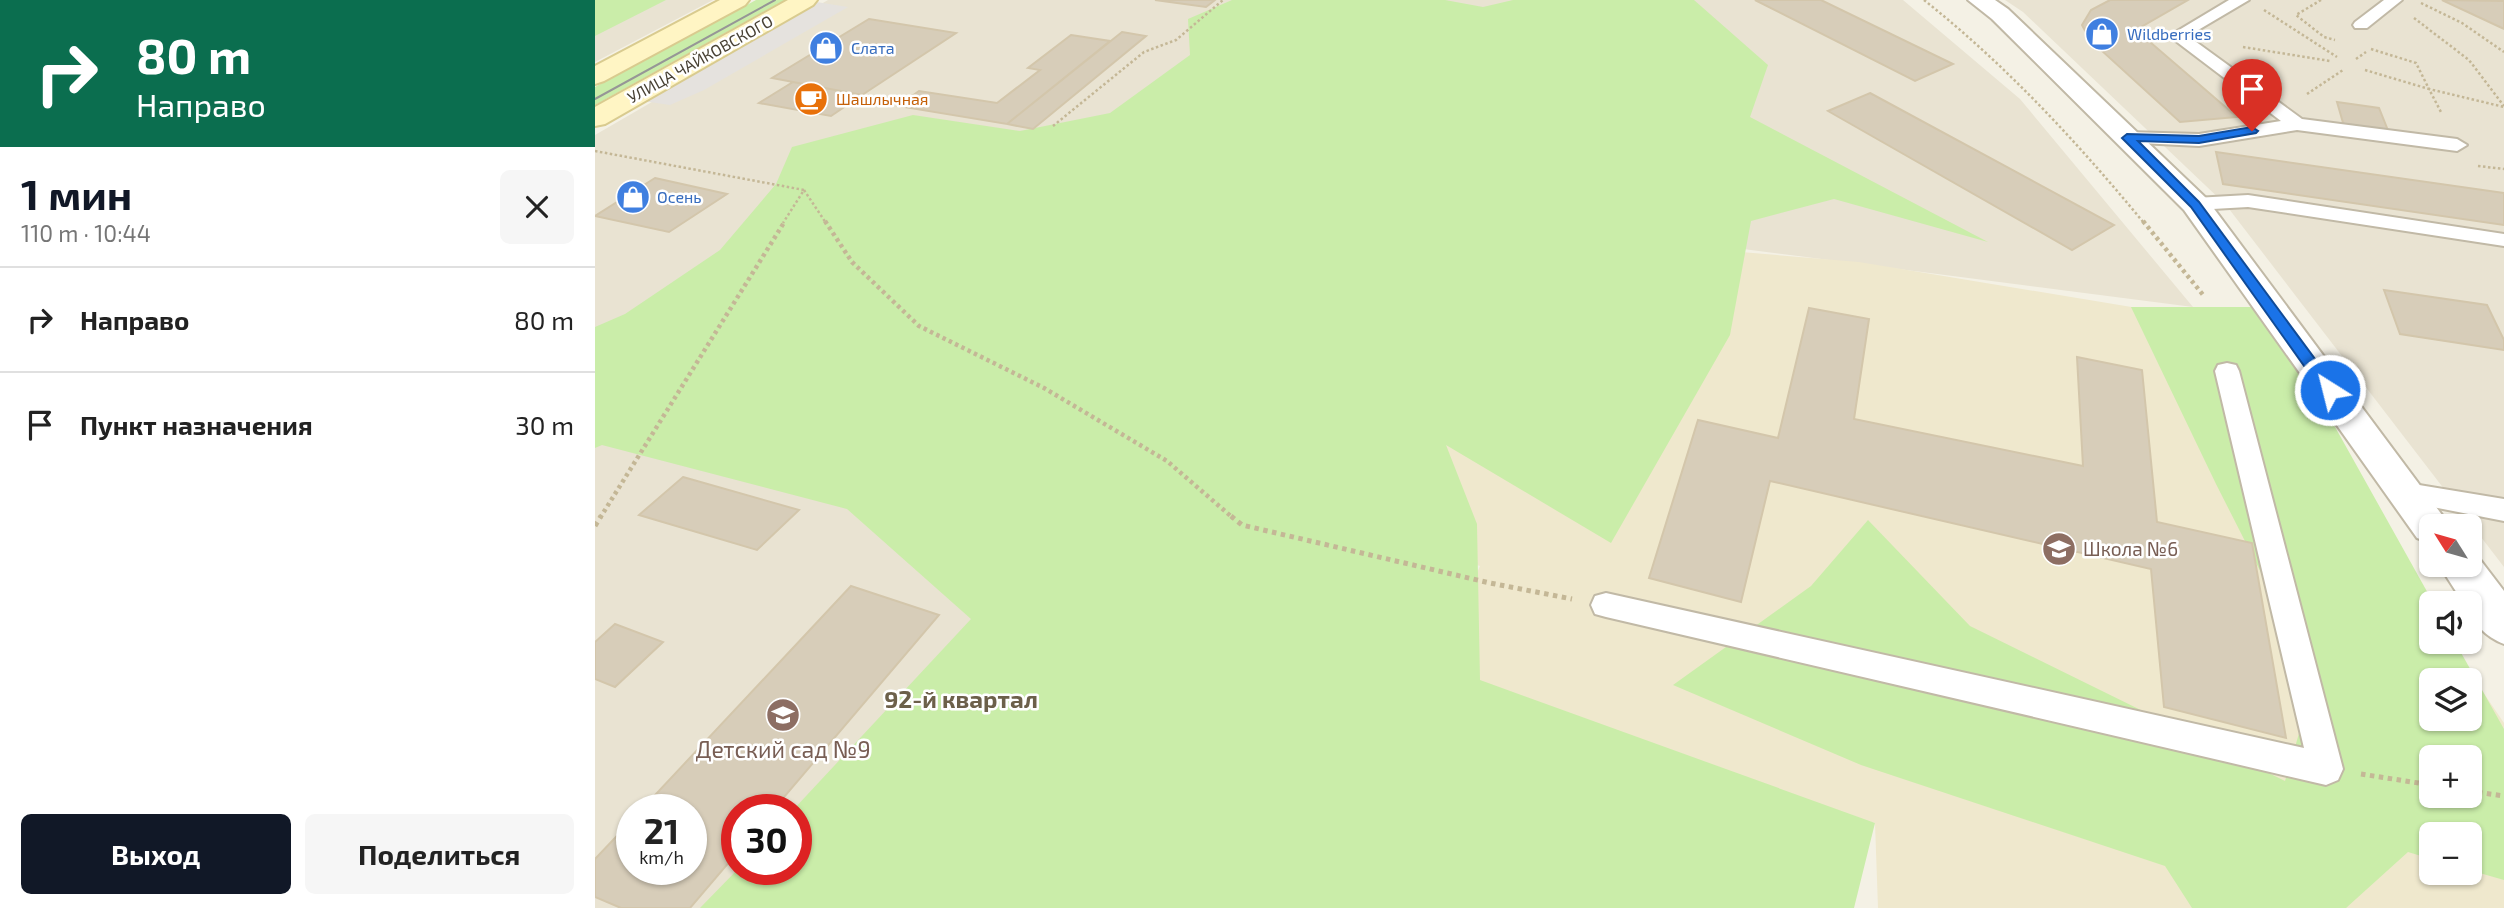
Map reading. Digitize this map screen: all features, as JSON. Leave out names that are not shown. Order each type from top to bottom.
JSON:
[{"type":"main road","name":"УЛИЦА ЧАЙКОВСКОГО","points":[[595,76],[737,0]]},
{"type":"main road","name":"УЛИЦА ЧАЙКОВСКОГО","points":[[595,118],[805,0]]},
{"type":"street","points":[[1980,0],[2000,14],[2195,204],[2422,514]]},
{"type":"street","points":[[2470,578],[2504,625]]},
{"type":"lane","points":[[2241,0],[2177,36],[2297,124]]},
{"type":"lane","points":[[2361,25],[2394,0]]},
{"type":"lane","points":[[2127,138],[2199,140],[2297,124],[2457,145]]},
{"type":"lane","points":[[2195,204],[2248,201],[2504,240]]},
{"type":"lane","points":[[1606,605],[2326,769],[2227,371]]},
{"type":"lane","points":[[2407,493],[2504,510]]},
{"type":"path","points":[[1053,126],[1144,52],[1176,40],[1223,0]]},
{"type":"path","points":[[1924,0],[1956,24],[2094,162],[2204,296]]},
{"type":"path","points":[[2321,0],[2296,15],[2324,37],[2336,40]]},
{"type":"path","points":[[2414,0],[2462,23],[2504,52]]},
{"type":"path","points":[[2259,7],[2337,57]]},
{"type":"path","points":[[2413,18],[2469,60],[2504,107]]},
{"type":"path","points":[[2241,46],[2330,61]]},
{"type":"path","points":[[2359,46],[2416,63],[2457,145]]},
{"type":"path","points":[[2280,112],[2343,69]]},
{"type":"path","points":[[2365,70],[2504,107]]},
{"type":"path","points":[[595,151],[804,190],[852,262],[919,326],[1044,388],[1167,461],[1242,525],[1490,583],[1606,605]]},
{"type":"path","points":[[595,526],[804,190]]},
{"type":"path","points":[[2326,769],[2419,783]]},
{"type":"path","points":[[2482,793],[2504,796]]},
{"type":"shaded area","points":[[595,0],[713,0],[595,62]]},
{"type":"shaded area","points":[[804,0],[848,7],[704,90],[670,105],[629,99]]},
{"type":"shaded area","points":[[828,0],[1903,0],[2020,99],[2193,307],[1535,222],[1295,703],[1843,908],[595,908],[595,135]]},
{"type":"shaded area","points":[[2005,0],[2504,0],[2504,567],[2482,538],[2482,514],[2463,514],[2226,205],[2023,12]]},
{"type":"shaded area","points":[[1561,237],[1859,262],[2234,324],[2419,623],[2419,654],[2457,654],[2467,668],[2419,668],[2419,731],[2482,731],[2482,691],[2504,723],[2504,908],[1878,908],[1875,823],[1417,711],[1480,566],[1393,538]]},
{"type":"green space","points":[[595,0],[666,0],[595,36]]},
{"type":"green space","points":[[756,0],[785,0],[595,105],[595,87]]},
{"type":"green space","points":[[1232,0],[1445,0],[1483,7],[1513,0],[1694,0],[1768,65],[1750,117],[1988,242],[1834,199],[1751,221],[1730,335],[1611,543],[1446,445],[1477,524],[1480,680],[1875,823],[1854,908],[700,908],[722,885],[812,885],[812,794],[808,794],[971,619],[847,509],[602,445],[595,448],[595,327],[625,314],[720,250],[776,184],[792,147],[913,115],[1020,131],[1110,113],[1190,55],[1188,19]]},
{"type":"green space","points":[[2131,307],[2268,307],[2427,591],[2419,591],[2419,654],[2462,654],[2470,668],[2419,668],[2419,731],[2482,731],[2482,690],[2504,729],[2504,880],[2482,874],[2482,822],[2419,822],[2419,855],[2408,852],[2346,908],[2192,908],[2165,866],[1861,765],[1673,685],[1811,586],[1868,520],[1970,626],[2285,781],[2315,679],[2216,484]]},
{"type":"building","points":[[1155,0],[1215,0],[1206,7]]},
{"type":"building","points":[[1755,0],[1821,0],[1953,64],[1915,81]]},
{"type":"building","points":[[2110,0],[2188,0],[2136,30],[2237,117],[2180,122],[2090,40],[2082,25],[2091,10]]},
{"type":"building","points":[[2442,0],[2504,1],[2504,29],[2502,28]]},
{"type":"building","points":[[869,19],[956,33],[862,95],[772,78]]},
{"type":"building","points":[[1122,32],[1146,36],[1033,129],[1007,124]]},
{"type":"building","points":[[1071,35],[1110,41],[1007,124],[898,106],[919,91],[997,103],[1040,70],[1028,68]]},
{"type":"building","name":"Шашлычная","points":[[793,82],[862,95],[831,116],[759,103]]},
{"type":"building","points":[[1870,93],[2114,225],[2072,250],[1828,111]]},
{"type":"building","points":[[2337,102],[2379,108],[2389,133],[2344,126]]},
{"type":"building","points":[[2216,152],[2504,193],[2504,225],[2223,184]]},
{"type":"building","points":[[655,178],[727,194],[669,232],[595,216]]},
{"type":"building","points":[[2384,290],[2487,305],[2504,340],[2504,350],[2400,334]]},
{"type":"building","points":[[1809,308],[1869,319],[1854,419],[2083,466],[2077,357],[2142,370],[2157,522],[2252,543],[2286,738],[2164,707],[2151,569],[1770,481],[1741,602],[1649,578],[1698,420],[1778,438]]},
{"type":"building","points":[[683,477],[799,510],[757,550],[639,515]]},
{"type":"building","points":[[851,586],[939,615],[787,794],[721,794],[721,872],[690,908],[621,908],[595,897],[595,859],[616,837],[616,885],[707,885],[707,794],[656,794]]},
{"type":"building","points":[[615,624],[663,642],[615,687],[595,679],[595,642]]},
{"type":"tram line","points":[[595,99],[775,0]]},
{"type":"place","name":"Wildberries","points":[[2102,34]]},
{"type":"place","name":"Слата","points":[[826,48]]},
{"type":"place","name":"Шашлычная","points":[[811,99]]},
{"type":"place","name":"Осень","points":[[633,197]]},
{"type":"place","name":"Школа №6","points":[[2059,549]]},
{"type":"place","name":"Детский сад №9","points":[[783,715]]},
{"type":"district","name":"92-й квартал","points":[[961,700]]},
{"type":"route","points":[[2252,131],[2199,140],[2127,138],[2195,204],[2330,390]]}]
